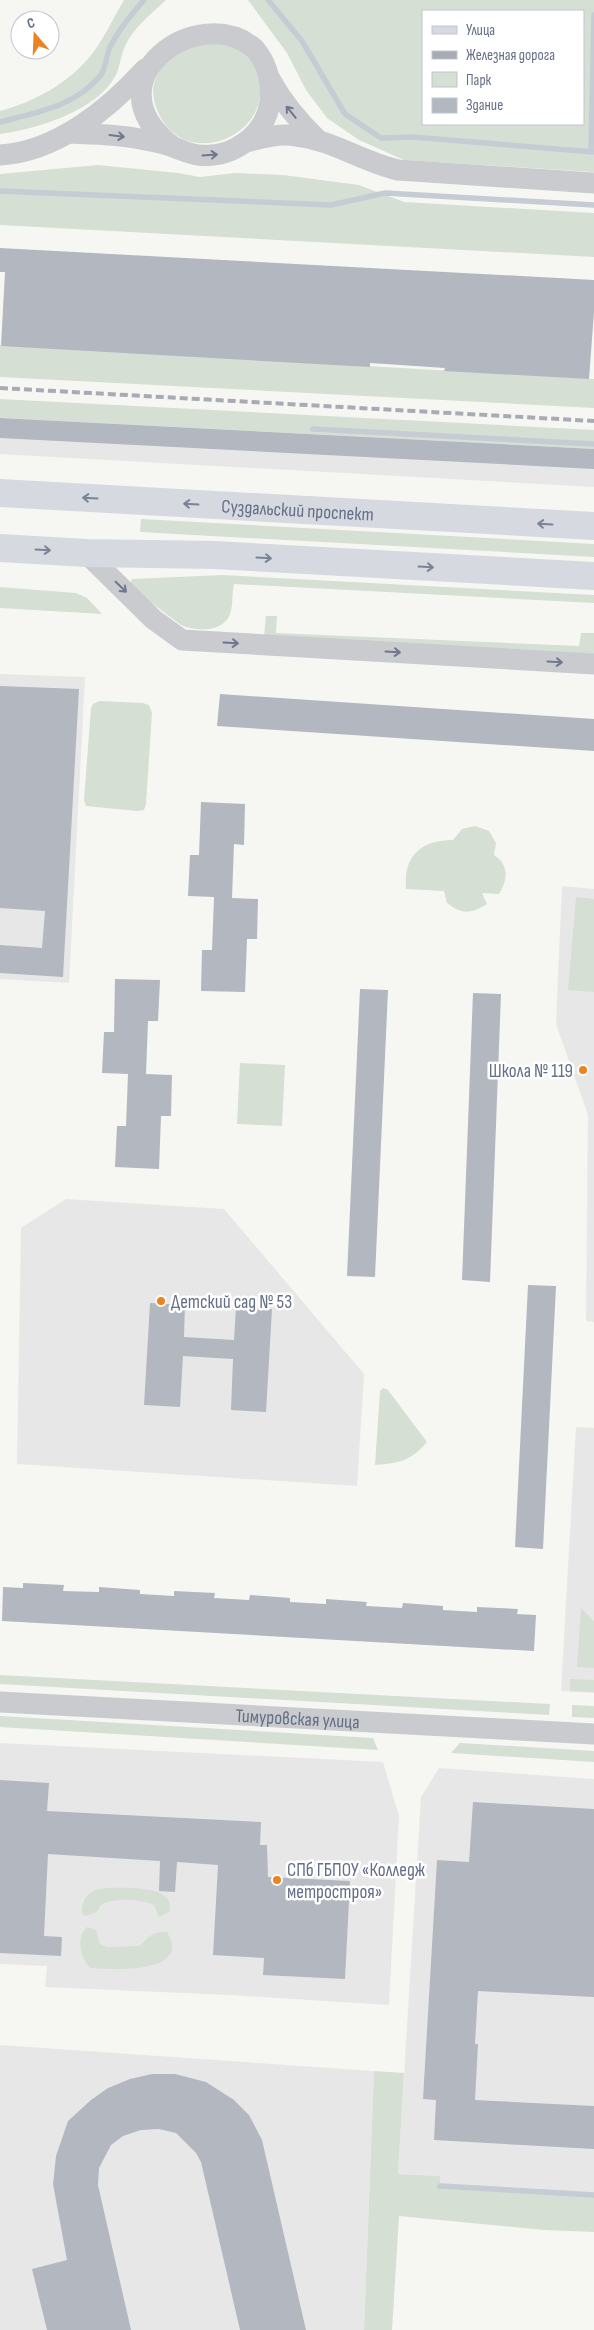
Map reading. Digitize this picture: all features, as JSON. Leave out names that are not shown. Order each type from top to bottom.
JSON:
[{"type":"main road","name":"Суздальский проспект","points":[[0,493],[594,526]]},
{"type":"main road","points":[[0,548],[86,553],[216,555],[594,576]]},
{"type":"street","points":[[0,155],[28,150],[69,133],[97,115],[123,94],[145,69],[157,49],[176,34],[198,27],[211,27],[234,33],[253,47],[288,108],[318,140]]},
{"type":"street","points":[[145,69],[142,84],[145,113],[161,138],[172,146]]},
{"type":"street","points":[[246,142],[256,132],[267,113],[271,93],[270,78]]},
{"type":"street","points":[[69,133],[138,139],[172,146],[197,155],[210,156],[223,154],[246,142],[294,135],[318,140],[376,165],[398,170],[594,183]]},
{"type":"street","points":[[86,553],[153,619],[182,640],[594,664]]},
{"type":"street","name":"Тимуровская улица","points":[[0,1702],[594,1734]]},
{"type":"shaded area","points":[[0,418],[594,449],[594,487],[0,454]]},
{"type":"shaded area","points":[[0,674],[85,677],[69,983],[0,979]]},
{"type":"shaded area","name":"Школа № 119","points":[[562,886],[594,889],[594,1322],[586,1321],[588,1115],[556,1024]]},
{"type":"shaded area","name":"Детский сад № 53","points":[[66,1199],[224,1209],[364,1374],[357,1486],[17,1464],[21,1228]]},
{"type":"shaded area","points":[[576,1427],[594,1428],[594,1693],[561,1691]]},
{"type":"shaded area","points":[[0,1743],[383,1762],[399,1816],[389,2005],[229,1995],[45,1987],[47,1966],[0,1964]]},
{"type":"shaded area","points":[[439,1768],[594,1779],[594,2192],[440,2183],[440,2176],[398,2174],[421,1797]]},
{"type":"shaded area","points":[[0,2045],[374,2071],[364,2330],[0,2330]]},
{"type":"green space","points":[[124,0],[166,0],[133,33],[124,49],[116,75],[107,88],[95,99],[65,116],[31,128],[0,134],[0,111],[41,95],[78,70],[97,47]]},
{"type":"green space","points":[[248,0],[594,0],[594,172],[404,160],[359,140],[327,118],[306,90],[287,53]]},
{"type":"green space","points":[[187,41],[231,45],[242,50],[254,67],[260,90],[256,110],[245,126],[229,138],[209,143],[189,141],[171,131],[158,112],[153,90],[155,80],[165,64]]},
{"type":"green space","points":[[98,165],[200,177],[235,173],[283,175],[359,185],[404,202],[594,213],[594,257],[0,225],[0,174]]},
{"type":"green space","points":[[0,345],[594,379],[594,408],[0,377]]},
{"type":"green space","points":[[0,399],[594,430],[594,449],[0,418]]},
{"type":"green space","points":[[141,519],[594,544],[594,557],[140,532]]},
{"type":"green space","points":[[222,575],[594,595],[594,603],[234,584],[232,608],[228,618],[217,627],[194,629],[181,625],[129,586],[132,579]]},
{"type":"green space","points":[[0,587],[76,593],[87,598],[102,614],[0,608]]},
{"type":"green space","points":[[266,616],[277,616],[276,633],[579,646],[581,633],[594,633],[594,654],[264,637]]},
{"type":"green space","points":[[99,701],[143,703],[149,705],[152,713],[146,804],[144,810],[86,806],[84,800],[91,708],[93,704]]},
{"type":"green space","points":[[475,826],[489,831],[496,843],[494,855],[505,868],[504,883],[499,894],[482,893],[487,904],[467,912],[458,910],[447,903],[444,891],[406,889],[408,867],[416,852],[432,843],[453,840],[462,829]]},
{"type":"green space","points":[[576,897],[594,899],[594,992],[568,990]]},
{"type":"green space","points":[[240,1063],[285,1065],[282,1126],[237,1124]]},
{"type":"green space","points":[[383,1388],[388,1390],[427,1442],[416,1453],[404,1460],[375,1465],[380,1391]]},
{"type":"green space","points":[[581,1608],[594,1621],[594,1668],[577,1667]]},
{"type":"green space","points":[[0,1675],[550,1704],[549,1715],[0,1684]]},
{"type":"green space","points":[[570,1679],[594,1680],[594,1692],[570,1691]]},
{"type":"green space","points":[[572,1705],[594,1706],[594,1718],[572,1717]]},
{"type":"green space","points":[[0,1716],[373,1738],[378,1750],[0,1727]]},
{"type":"green space","points":[[460,1743],[594,1751],[594,1762],[451,1753]]},
{"type":"green space","points":[[135,1888],[157,1892],[165,1896],[170,1903],[169,1912],[159,1917],[154,1905],[134,1900],[119,1900],[105,1903],[100,1906],[97,1912],[85,1916],[82,1913],[82,1907],[85,1898],[95,1890]]},
{"type":"green space","points":[[87,1927],[96,1930],[100,1944],[107,1947],[139,1946],[157,1932],[167,1932],[172,1946],[169,1956],[160,1962],[147,1966],[131,1969],[90,1968],[82,1954],[80,1942],[83,1932]]},
{"type":"green space","points":[[374,2071],[404,2073],[398,2174],[440,2176],[440,2183],[594,2192],[594,2232],[544,2230],[399,2216],[392,2330],[364,2330]]},
{"type":"building","points":[[0,248],[594,280],[594,312],[589,379],[444,371],[445,368],[370,363],[370,367],[1,346],[5,272],[0,272]]},
{"type":"building","points":[[0,418],[594,449],[594,469],[0,438]]},
{"type":"building","points":[[0,686],[79,689],[63,977],[0,973],[0,945],[42,948],[45,911],[0,908]]},
{"type":"building","points":[[220,694],[594,719],[594,751],[217,726]]},
{"type":"building","points":[[201,802],[245,804],[244,845],[234,844],[232,898],[258,899],[257,939],[247,939],[245,992],[201,991],[202,950],[212,950],[214,897],[188,896],[190,855],[199,855]]},
{"type":"building","points":[[115,979],[160,980],[158,1021],[148,1021],[146,1074],[172,1075],[171,1116],[161,1116],[159,1169],[115,1167],[117,1126],[126,1126],[128,1074],[102,1073],[104,1032],[114,1032]]},
{"type":"building","points":[[360,989],[388,990],[375,1277],[347,1276]]},
{"type":"building","points":[[473,993],[501,994],[490,1282],[462,1280]]},
{"type":"building","points":[[528,1285],[556,1286],[543,1549],[515,1547]]},
{"type":"building","points":[[150,1303],[185,1305],[184,1337],[234,1340],[236,1307],[272,1309],[266,1412],[231,1410],[233,1359],[183,1356],[180,1407],[144,1405]]},
{"type":"building","points":[[23,1583],[64,1585],[63,1591],[99,1592],[99,1587],[140,1590],[140,1594],[174,1596],[174,1591],[215,1593],[214,1598],[249,1600],[250,1595],[290,1598],[290,1602],[326,1604],[326,1599],[367,1602],[366,1606],[402,1608],[403,1603],[443,1606],[443,1610],[477,1612],[477,1607],[518,1609],[517,1614],[536,1615],[534,1651],[2,1621],[3,1587],[23,1588]]},
{"type":"building","name":"СПб ГБПОУ «Колледж метростроя»","points":[[0,1780],[49,1783],[47,1811],[261,1822],[260,1845],[267,1845],[268,1877],[350,1881],[345,1979],[263,1975],[264,1958],[213,1955],[218,1865],[177,1862],[175,1892],[159,1891],[160,1861],[48,1854],[44,1936],[62,1937],[61,1956],[0,1953]]},
{"type":"building","points":[[473,1802],[594,1809],[594,1997],[478,1991],[475,2044],[478,2044],[475,2100],[594,2106],[594,2149],[434,2140],[436,2100],[423,2099],[437,1860],[469,1862]]},
{"type":"building","points":[[152,2074],[175,2074],[206,2082],[234,2100],[249,2115],[262,2140],[306,2330],[240,2330],[201,2162],[196,2153],[176,2133],[159,2129],[141,2130],[123,2136],[111,2145],[99,2168],[98,2185],[131,2330],[47,2330],[32,2269],[67,2260],[53,2184],[56,2156],[68,2121],[91,2100],[108,2088],[130,2079]]},
{"type":"waterway","points":[[0,122],[54,107],[79,95],[90,86],[102,73],[110,47],[117,34],[144,0]]},
{"type":"waterway","points":[[268,0],[302,41],[345,114],[381,138],[412,137],[594,152]]},
{"type":"waterway","points":[[591,151],[594,15]]},
{"type":"waterway","points":[[0,191],[331,205],[385,193],[594,205]]},
{"type":"waterway","points":[[313,429],[594,444]]},
{"type":"waterway","points":[[440,2186],[594,2195]]},
{"type":"railway","points":[[0,388],[594,421]]},
{"type":"place","name":"Школа № 119","points":[[583,1070]]},
{"type":"place","name":"Детский сад № 53","points":[[161,1301]]},
{"type":"place","name":"СПб ГБПОУ «Колледж метростроя»","points":[[277,1880]]}]
